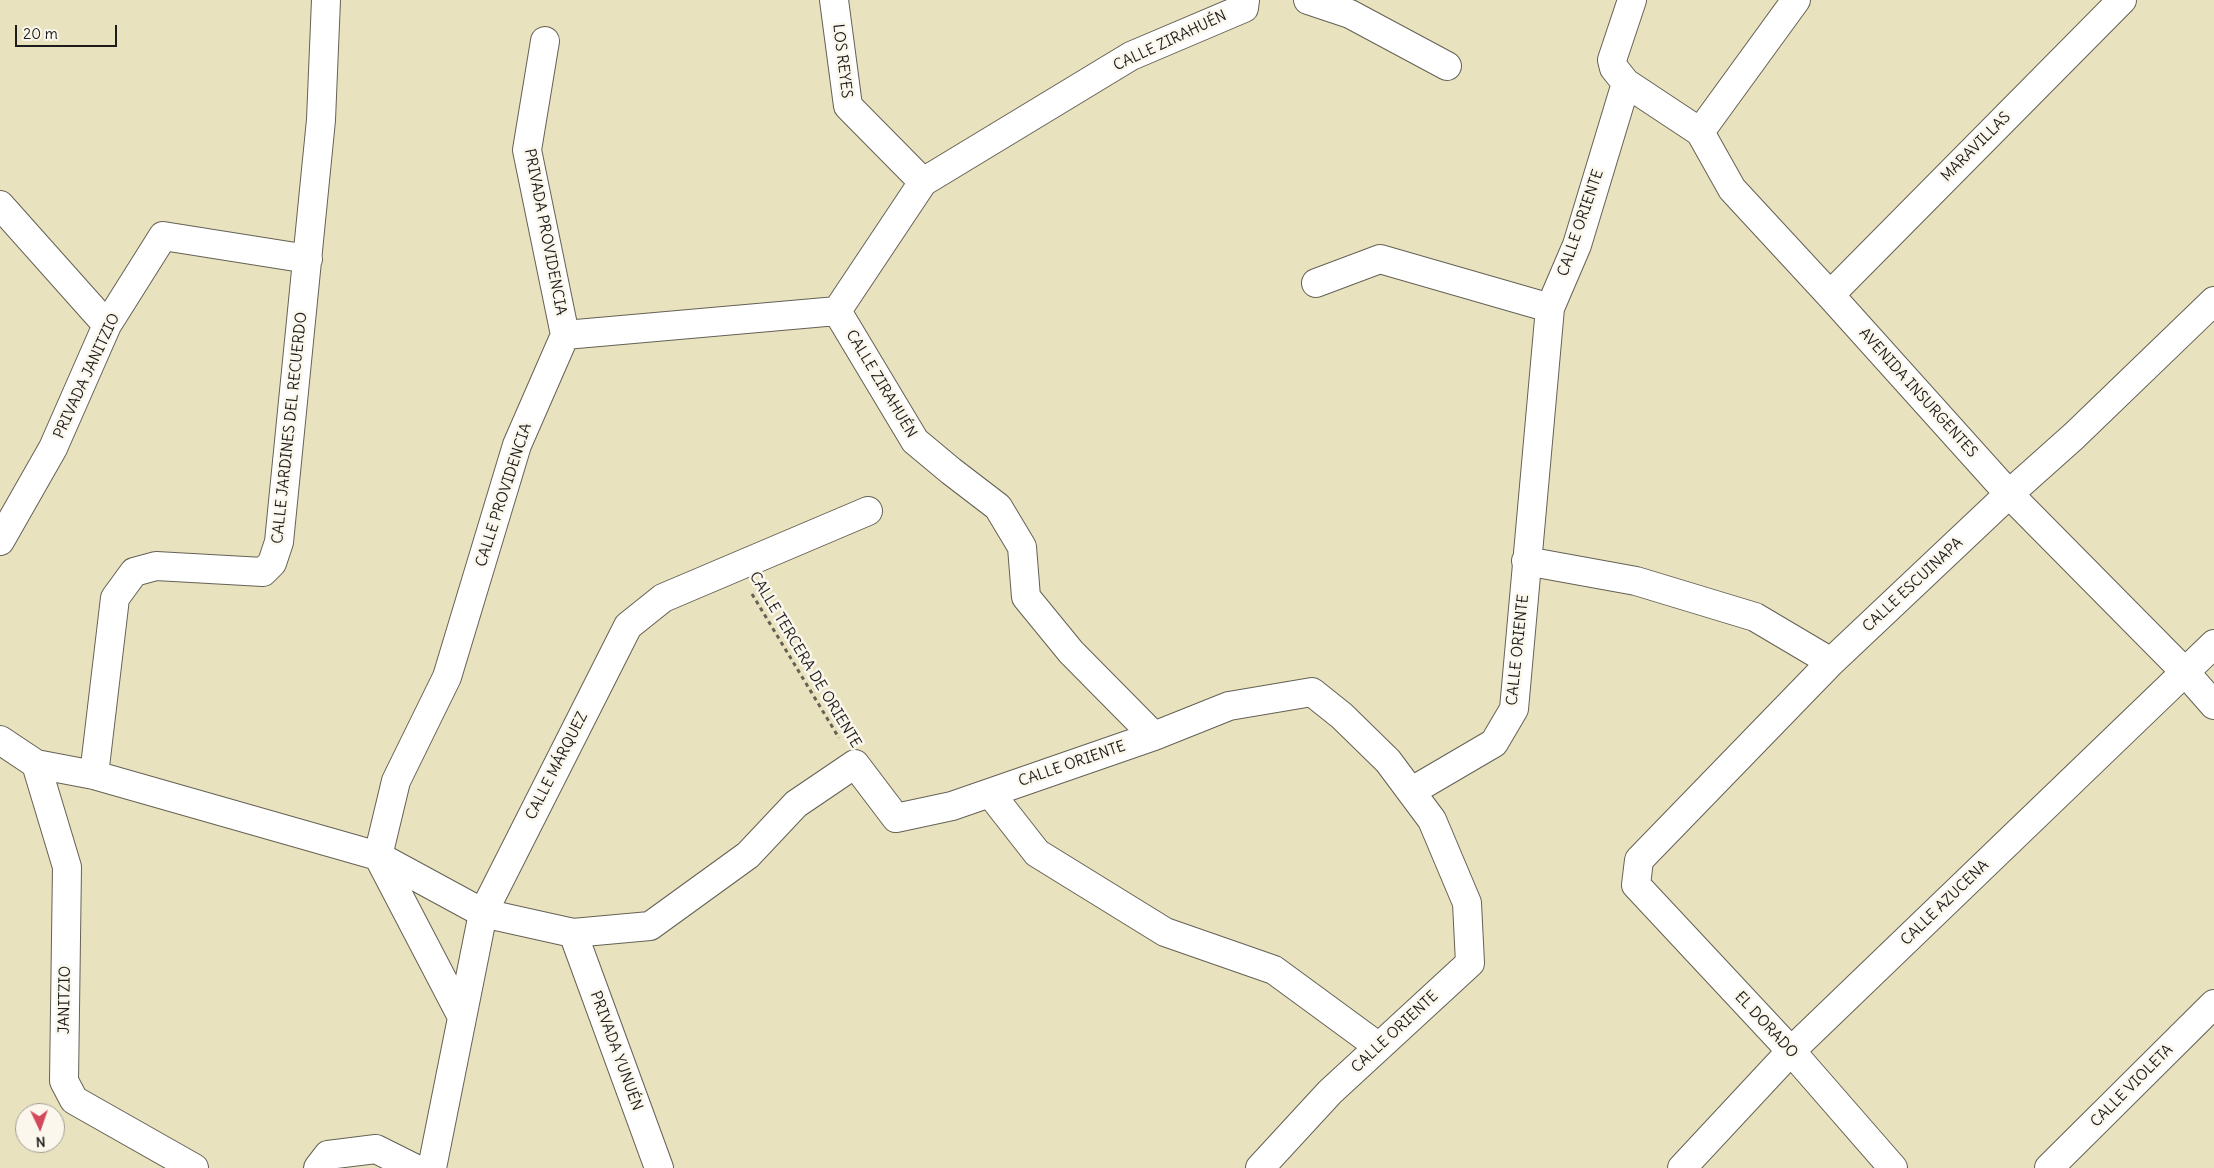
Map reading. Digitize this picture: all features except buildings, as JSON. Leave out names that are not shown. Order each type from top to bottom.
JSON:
[{"type":"street","name":"CALLE JARDINES DEL RECUERDO","points":[[94,775],[115,598],[134,572],[156,566],[263,572],[272,563],[279,542],[321,120],[326,0]]},
{"type":"street","name":"LOS REYES","points":[[834,0],[848,106],[923,182]]},
{"type":"street","name":"CALLE ZIRAHUÉN","points":[[1154,736],[1071,652],[1026,597],[1022,547],[998,507],[915,441],[837,311],[923,182],[1131,56],[1244,8],[1245,0]]},
{"type":"street","points":[[1308,0],[1350,14],[1447,66]]},
{"type":"street","points":[[1626,82],[1614,68],[1612,60],[1632,0]]},
{"type":"street","points":[[1700,132],[1796,0]]},
{"type":"street","name":"MARAVILLAS","points":[[1830,295],[2122,0]]},
{"type":"street","name":"PRIVADA PROVIDENCIA","points":[[545,41],[526,150],[565,335]]},
{"type":"street","name":"AVENIDA INSURGENTES","points":[[1626,82],[1700,132],[1732,189],[2009,494],[2185,672],[2214,705]]},
{"type":"street","name":"CALLE ORIENTE","points":[[1260,1168],[1330,1092],[1470,963],[1466,904],[1432,820],[1412,791],[1494,744],[1514,709],[1550,308],[1577,245],[1626,82]]},
{"type":"street","points":[[0,205],[108,325]]},
{"type":"street","name":"PRIVADA JANITZIO","points":[[0,541],[53,448],[108,325],[163,236],[308,259]]},
{"type":"street","points":[[1316,283],[1380,259],[1550,308]]},
{"type":"street","name":"CALLE ESCUINAPA","points":[[1636,885],[1639,860],[1831,662],[2009,494],[2074,436],[2214,301]]},
{"type":"street","points":[[565,335],[837,311]]},
{"type":"street","name":"CALLE PROVIDENCIA","points":[[378,856],[396,781],[447,677],[517,445],[565,335]]},
{"type":"street","name":"CALLE MÁRQUEZ","points":[[432,1168],[483,912],[628,626],[663,598],[868,511]]},
{"type":"street","points":[[1526,561],[1636,581],[1755,616],[1831,662]]},
{"type":"street","name":"CALLE AZUCENA","points":[[1682,1168],[1791,1051],[2214,644]]},
{"type":"street","points":[[1154,736],[1230,706],[1312,692],[1342,716],[1388,762],[1412,791]]},
{"type":"street","name":"CALLE ORIENTE","points":[[855,764],[896,818],[952,806],[1154,736]]},
{"type":"street","points":[[0,740],[36,764],[94,775],[378,856],[483,912],[573,933],[650,926],[748,855],[796,804],[855,764]]},
{"type":"street","name":"JANITZIO","points":[[36,764],[67,867],[64,1081],[74,1100],[194,1168]]},
{"type":"street","points":[[990,792],[1037,854],[1165,932],[1274,970],[1379,1047]]},
{"type":"street","points":[[378,856],[462,1017]]},
{"type":"street","name":"EL DORADO","points":[[1636,885],[1791,1051],[1893,1168]]},
{"type":"street","name":"PRIVADA YUNUÉN","points":[[573,933],[659,1168]]},
{"type":"street","name":"CALLE VIOLETA","points":[[2049,1168],[2214,1004]]},
{"type":"street","points":[[318,1168],[328,1154],[376,1149],[414,1168]]},
{"type":"path","name":"CALLE TERCERA DE ORIENTE","points":[[736,567],[855,764]]}]
